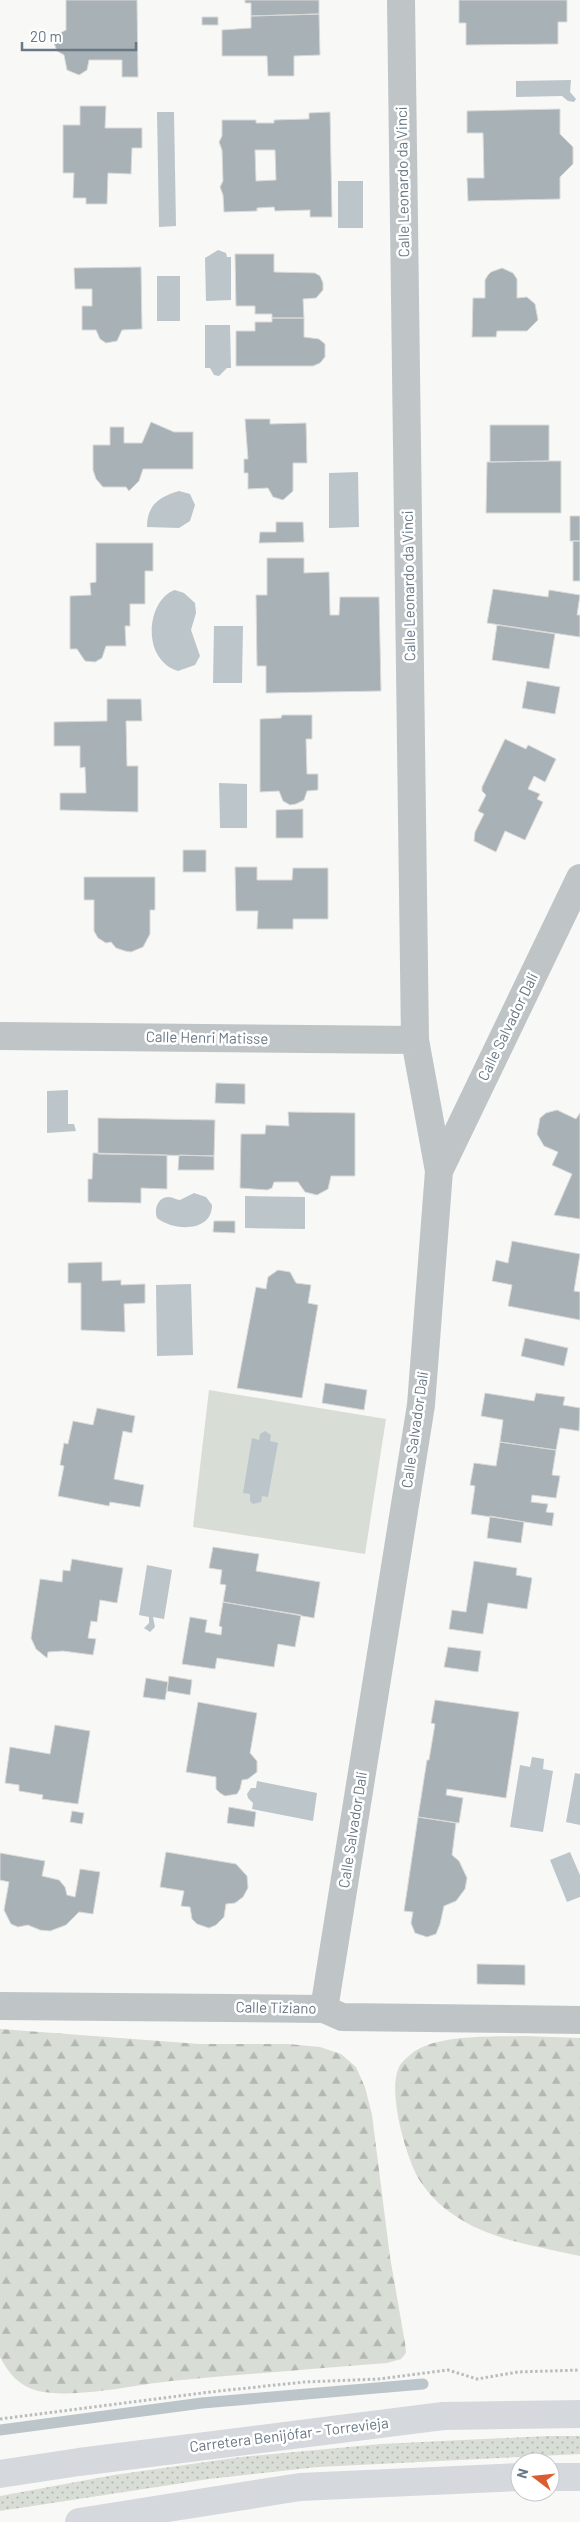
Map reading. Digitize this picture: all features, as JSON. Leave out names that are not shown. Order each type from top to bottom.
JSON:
[{"type":"main road","name":"Carretera Benijófar - Torrevieja","points":[[0,2474],[79,2462],[443,2416],[580,2414]]},
{"type":"main road","points":[[79,2522],[300,2487],[510,2477]]},
{"type":"main road","points":[[560,2477],[580,2477]]},
{"type":"street","name":"Calle Leonardo da Vinci","points":[[401,0],[415,1040],[439,1171]]},
{"type":"street","name":"Calle Salvador Dalí","points":[[324,2009],[421,1405],[439,1171],[580,878]]},
{"type":"street","name":"Calle Henri Matisse","points":[[0,1036],[415,1040]]},
{"type":"street","name":"Calle Tiziano","points":[[0,2006],[324,2009],[342,2017],[580,2020]]},
{"type":"path","points":[[0,2419],[304,2382],[379,2379],[448,2370],[477,2379],[518,2372],[580,2370]]},
{"type":"green space","points":[[209,1390],[386,1419],[365,1554],[193,1527]]},
{"type":"green space","points":[[0,2029],[200,2044],[288,2044],[320,2047],[341,2054],[356,2067],[365,2087],[372,2115],[390,2257],[406,2353],[401,2359],[387,2363],[171,2381],[86,2392],[52,2393],[31,2389],[20,2383],[7,2369],[0,2357]]},
{"type":"green space","points":[[524,2036],[580,2038],[580,2256],[496,2236],[465,2222],[447,2210],[420,2181],[404,2142],[395,2092],[399,2067],[406,2058],[426,2046],[453,2039]]},
{"type":"green space","points":[[580,2436],[580,2454],[560,2455],[560,2452],[510,2452],[510,2457],[318,2467],[209,2479],[0,2511],[0,2496],[114,2475],[241,2457],[381,2444]]},
{"type":"shaded area","points":[[571,80],[570,92],[576,99],[574,102],[568,101],[562,96],[516,97],[516,81]]},
{"type":"shaded area","points":[[157,112],[174,112],[176,226],[159,227]]},
{"type":"shaded area","points":[[338,181],[363,181],[363,228],[338,228]]},
{"type":"shaded area","points":[[218,250],[226,253],[227,257],[231,257],[231,300],[206,301],[205,258]]},
{"type":"shaded area","points":[[157,276],[180,276],[180,321],[157,321]]},
{"type":"shaded area","points":[[205,325],[230,325],[231,368],[227,368],[219,376],[214,375],[210,368],[205,368]]},
{"type":"shaded area","points":[[358,472],[359,527],[329,528],[329,473]]},
{"type":"shaded area","points":[[179,491],[190,494],[195,505],[190,521],[179,528],[147,527],[149,513],[156,503],[160,499]]},
{"type":"shaded area","points":[[175,590],[184,593],[195,603],[196,613],[191,630],[200,656],[195,665],[178,671],[166,664],[158,655],[153,642],[152,629],[158,605]]},
{"type":"shaded area","points":[[214,626],[243,626],[242,683],[213,683]]},
{"type":"shaded area","points":[[219,783],[247,784],[247,828],[220,828]]},
{"type":"shaded area","points":[[68,1090],[68,1124],[74,1124],[76,1131],[47,1133],[47,1091]]},
{"type":"shaded area","points":[[194,1193],[206,1197],[212,1205],[206,1221],[199,1225],[181,1227],[157,1218],[156,1208],[162,1199],[169,1197],[180,1200]]},
{"type":"shaded area","points":[[245,1196],[305,1197],[305,1229],[245,1228]]},
{"type":"shaded area","points":[[191,1284],[193,1355],[157,1356],[156,1285]]},
{"type":"shaded area","points":[[265,1431],[271,1435],[270,1441],[278,1443],[268,1497],[262,1496],[261,1502],[253,1504],[250,1501],[250,1494],[243,1493],[252,1438],[259,1440],[260,1434]]},
{"type":"shaded area","points":[[147,1565],[172,1570],[164,1619],[153,1617],[155,1627],[150,1632],[144,1628],[149,1623],[149,1617],[139,1615]]},
{"type":"shaded area","points":[[532,1757],[544,1759],[543,1769],[553,1771],[543,1832],[510,1827],[520,1765],[530,1767]]},
{"type":"shaded area","points":[[575,1773],[580,1774],[580,1825],[566,1822]]},
{"type":"shaded area","points":[[257,1781],[317,1793],[313,1821],[252,1809],[253,1803],[247,1794],[251,1788],[256,1788]]},
{"type":"shaded area","points":[[570,1852],[580,1875],[580,1897],[567,1902],[550,1860]]},
{"type":"building","points":[[66,0],[137,0],[138,77],[122,77],[122,60],[89,60],[87,70],[79,75],[67,70],[64,55],[57,51],[54,43],[56,35],[66,30]]},
{"type":"building","points":[[245,0],[319,0],[319,14],[251,16],[251,3],[245,3]]},
{"type":"building","points":[[459,0],[567,0],[567,22],[558,22],[558,44],[466,45],[466,23],[459,23]]},
{"type":"building","points":[[319,14],[320,55],[294,56],[294,76],[268,76],[267,56],[222,56],[222,30],[251,28],[251,16]]},
{"type":"building","points":[[202,17],[218,17],[218,25],[202,25]]},
{"type":"building","points":[[80,106],[106,106],[105,128],[142,128],[142,148],[132,148],[131,174],[108,173],[107,204],[86,204],[86,198],[73,198],[74,173],[63,173],[63,125],[80,125]]},
{"type":"building","points":[[560,109],[560,134],[573,147],[573,164],[560,177],[560,199],[468,201],[467,178],[484,178],[483,133],[467,133],[467,111]]},
{"type":"building","points":[[330,112],[332,217],[310,217],[310,210],[275,211],[274,207],[257,208],[257,211],[224,212],[223,195],[220,187],[223,181],[222,150],[219,142],[222,136],[222,120],[256,120],[256,123],[274,123],[274,120],[309,119],[309,113]],"holes":[[[255,150],[275,150],[276,180],[256,181]]]},
{"type":"building","points":[[235,254],[274,254],[274,272],[315,273],[320,276],[323,290],[316,298],[303,299],[304,318],[272,318],[272,314],[255,314],[255,306],[236,306]]},
{"type":"building","points":[[141,267],[142,329],[122,330],[117,341],[106,343],[100,339],[96,330],[82,330],[82,306],[92,306],[92,289],[75,289],[74,268]]},
{"type":"building","points":[[502,268],[513,273],[517,279],[517,298],[527,297],[535,304],[538,320],[527,331],[497,331],[496,337],[472,337],[473,298],[485,298],[485,280],[491,272]]},
{"type":"building","points":[[272,318],[304,318],[304,337],[319,339],[325,344],[325,357],[320,363],[313,366],[236,366],[236,331],[255,331],[255,322],[272,322]]},
{"type":"building","points":[[245,419],[270,419],[270,424],[306,423],[307,463],[293,463],[293,491],[283,500],[273,497],[268,488],[248,489],[248,473],[244,473],[244,459],[248,459]]},
{"type":"building","points":[[151,422],[174,432],[193,432],[193,469],[143,469],[139,481],[129,491],[126,487],[103,487],[96,479],[93,470],[93,445],[110,445],[110,427],[124,427],[124,443],[142,443]]},
{"type":"building","points":[[490,425],[549,425],[549,461],[490,462]]},
{"type":"building","points":[[561,461],[561,513],[486,513],[487,462]]},
{"type":"building","points":[[570,516],[580,516],[580,541],[570,541]]},
{"type":"building","points":[[276,522],[303,522],[304,542],[259,543],[260,532],[276,532]]},
{"type":"building","points":[[573,541],[580,541],[580,581],[573,581]]},
{"type":"building","points":[[96,543],[153,543],[153,571],[145,571],[145,604],[130,604],[130,626],[125,626],[126,646],[106,646],[102,658],[95,662],[85,661],[77,649],[70,649],[70,596],[91,595],[90,583],[96,582]]},
{"type":"building","points":[[267,558],[304,558],[304,573],[329,572],[330,615],[339,615],[340,597],[379,597],[381,691],[266,693],[266,666],[257,666],[256,595],[267,595]]},
{"type":"building","points":[[493,589],[548,597],[549,590],[580,595],[577,615],[580,615],[580,637],[487,623]]},
{"type":"building","points":[[497,625],[555,634],[549,669],[492,660]]},
{"type":"building","points":[[527,681],[560,687],[555,714],[522,708]]},
{"type":"building","points":[[107,699],[141,699],[142,721],[126,721],[127,766],[138,766],[138,812],[60,810],[60,793],[86,793],[85,767],[80,768],[80,746],[54,746],[54,722],[107,721]]},
{"type":"building","points":[[282,715],[312,715],[312,739],[306,739],[307,774],[318,774],[318,790],[307,791],[304,800],[290,805],[283,801],[279,791],[260,792],[260,719],[281,718]]},
{"type":"building","points":[[505,739],[526,749],[528,745],[556,759],[545,782],[534,776],[528,789],[540,794],[537,799],[543,802],[525,840],[505,831],[496,852],[474,841],[475,832],[484,814],[478,811],[486,795],[482,791],[482,787]]},
{"type":"building","points":[[303,809],[303,838],[276,838],[276,810]]},
{"type":"building","points":[[183,850],[206,850],[206,872],[183,872]]},
{"type":"building","points":[[235,867],[257,867],[257,880],[292,880],[293,868],[328,868],[328,919],[293,919],[293,929],[257,929],[258,911],[236,911]]},
{"type":"building","points":[[84,877],[155,877],[155,910],[150,910],[150,934],[143,947],[131,952],[125,951],[116,948],[111,942],[106,943],[98,938],[94,931],[94,900],[84,900]]},
{"type":"building","points":[[216,1083],[245,1084],[245,1104],[215,1103]]},
{"type":"building","points":[[557,1110],[576,1119],[580,1113],[580,1219],[554,1215],[572,1174],[552,1165],[558,1152],[544,1146],[537,1134],[540,1118],[546,1113]]},
{"type":"building","points":[[288,1112],[355,1113],[355,1176],[331,1176],[328,1189],[317,1195],[305,1192],[298,1182],[274,1182],[272,1188],[267,1190],[240,1188],[241,1134],[265,1134],[266,1125],[289,1126]]},
{"type":"building","points":[[98,1118],[215,1120],[214,1156],[98,1154]]},
{"type":"building","points":[[93,1153],[167,1155],[167,1189],[141,1188],[141,1203],[88,1202],[88,1179],[92,1179]]},
{"type":"building","points":[[179,1155],[214,1156],[214,1170],[178,1170]]},
{"type":"building","points":[[214,1221],[235,1221],[235,1233],[213,1232]]},
{"type":"building","points":[[512,1241],[580,1254],[574,1291],[580,1292],[580,1320],[508,1306],[512,1285],[492,1281],[496,1260],[508,1263]]},
{"type":"building","points":[[102,1262],[102,1281],[121,1280],[121,1285],[145,1284],[145,1303],[124,1304],[125,1332],[81,1330],[81,1283],[68,1283],[68,1263]]},
{"type":"building","points":[[278,1270],[290,1272],[296,1283],[311,1285],[308,1303],[318,1305],[302,1398],[237,1388],[256,1287],[266,1289],[268,1277]]},
{"type":"building","points":[[525,1338],[568,1348],[564,1366],[521,1356]]},
{"type":"building","points":[[325,1383],[367,1390],[364,1410],[322,1403]]},
{"type":"building","points":[[485,1393],[534,1401],[536,1393],[565,1397],[563,1405],[580,1408],[579,1431],[560,1428],[556,1450],[500,1442],[503,1420],[481,1416]]},
{"type":"building","points":[[97,1408],[135,1416],[132,1433],[123,1431],[114,1479],[144,1485],[140,1507],[110,1502],[109,1506],[58,1496],[64,1466],[60,1465],[64,1443],[68,1444],[73,1421],[93,1425]]},
{"type":"building","points":[[500,1442],[556,1450],[552,1475],[560,1476],[556,1498],[532,1495],[531,1502],[548,1504],[546,1512],[554,1513],[552,1526],[471,1514],[475,1486],[470,1485],[474,1463],[496,1466]]},
{"type":"building","points":[[490,1516],[524,1522],[521,1543],[487,1538]]},
{"type":"building","points":[[213,1547],[259,1554],[256,1571],[320,1582],[314,1618],[223,1602],[226,1585],[220,1584],[222,1570],[209,1568]]},
{"type":"building","points":[[72,1559],[123,1568],[117,1603],[100,1600],[97,1622],[91,1621],[88,1638],[96,1639],[93,1655],[63,1651],[48,1652],[47,1658],[36,1649],[31,1638],[40,1579],[62,1582],[63,1570],[70,1571]]},
{"type":"building","points":[[474,1561],[517,1568],[516,1575],[532,1578],[527,1609],[488,1603],[483,1634],[449,1629],[452,1610],[466,1612]]},
{"type":"building","points":[[223,1602],[301,1615],[295,1647],[278,1644],[274,1667],[217,1658],[215,1669],[182,1664],[190,1617],[207,1620],[205,1632],[221,1635],[222,1627],[219,1626]]},
{"type":"building","points":[[448,1647],[481,1651],[478,1672],[444,1667]]},
{"type":"building","points":[[169,1676],[192,1680],[190,1695],[167,1691]]},
{"type":"building","points":[[146,1678],[168,1682],[165,1700],[143,1697]]},
{"type":"building","points":[[435,1700],[519,1712],[506,1798],[447,1789],[446,1795],[463,1798],[459,1823],[418,1817],[435,1724],[431,1723]]},
{"type":"building","points":[[198,1702],[257,1713],[250,1753],[257,1761],[257,1772],[248,1779],[242,1780],[237,1794],[225,1796],[220,1793],[216,1789],[216,1777],[186,1772]]},
{"type":"building","points":[[55,1725],[90,1731],[78,1804],[42,1799],[43,1795],[19,1791],[19,1785],[5,1783],[10,1747],[50,1754]]},
{"type":"building","points":[[229,1807],[256,1812],[254,1827],[227,1823]]},
{"type":"building","points":[[72,1811],[84,1813],[82,1824],[70,1822]]},
{"type":"building","points":[[418,1817],[456,1823],[452,1855],[459,1861],[467,1878],[465,1889],[456,1901],[444,1906],[436,1934],[427,1937],[415,1933],[411,1923],[413,1912],[404,1911]]},
{"type":"building","points":[[166,1852],[236,1864],[247,1876],[248,1888],[243,1897],[235,1903],[226,1904],[224,1917],[216,1925],[209,1928],[197,1924],[192,1919],[190,1907],[181,1906],[184,1891],[160,1887]]},
{"type":"building","points":[[0,1853],[45,1861],[42,1876],[59,1880],[65,1887],[67,1895],[75,1897],[80,1869],[100,1872],[93,1914],[79,1912],[66,1925],[50,1931],[40,1930],[28,1925],[18,1927],[11,1924],[4,1910],[9,1882],[0,1880]]},
{"type":"building","points":[[477,1964],[525,1965],[525,1985],[477,1984]]},
{"type":"waterway","points":[[0,2430],[202,2403],[423,2384]]}]
